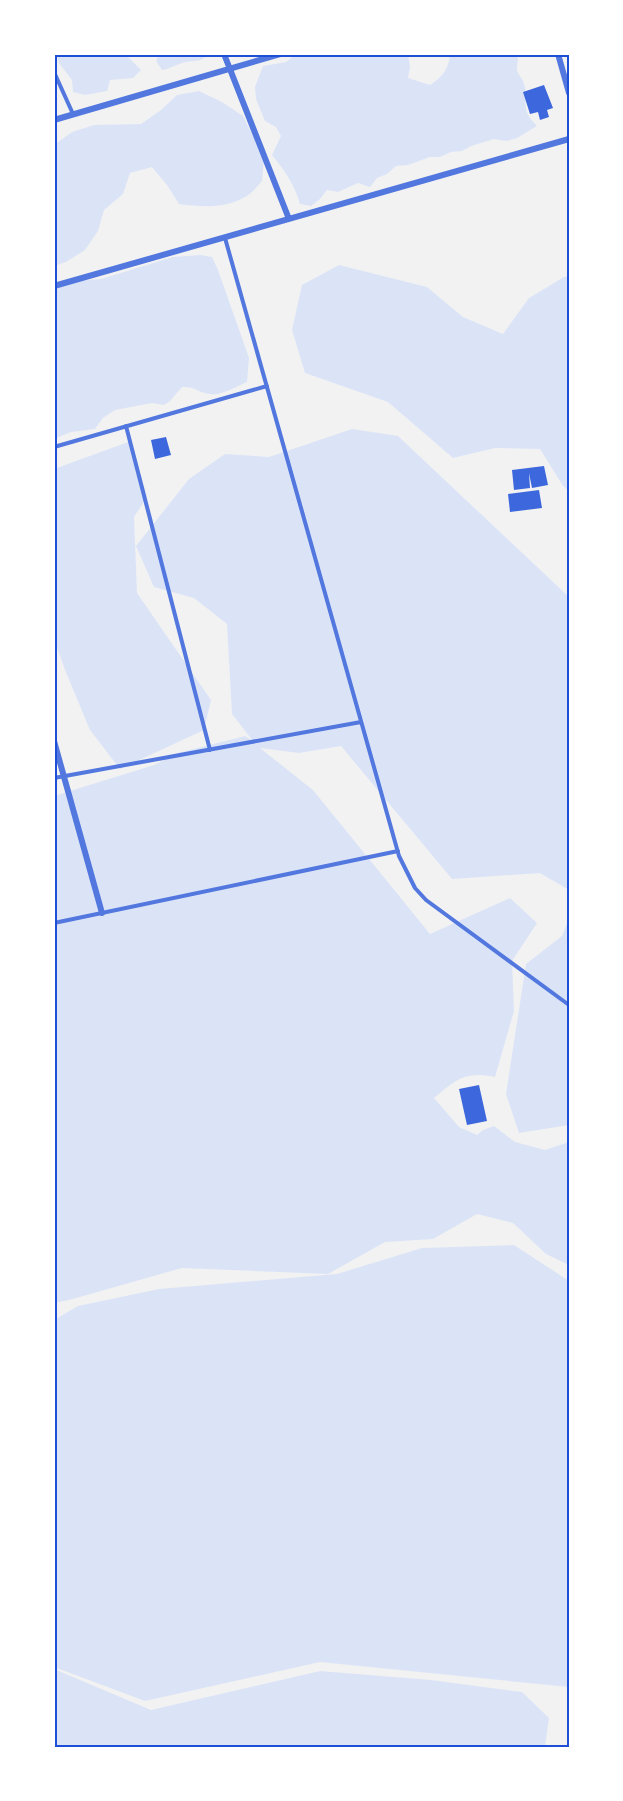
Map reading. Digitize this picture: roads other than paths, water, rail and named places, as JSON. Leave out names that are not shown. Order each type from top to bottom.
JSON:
[{"type":"street","points":[[224,54],[289,219]]},
{"type":"street","points":[[54,120],[280,54]]},
{"type":"street","points":[[558,54],[569,93]]},
{"type":"street","points":[[54,286],[569,139]]},
{"type":"street","points":[[54,741],[102,913]]},
{"type":"lane","points":[[54,72],[73,114]]},
{"type":"lane","points":[[225,237],[398,851],[415,888],[426,900],[569,1005]]},
{"type":"lane","points":[[54,447],[267,386]]},
{"type":"lane","points":[[126,426],[210,750]]},
{"type":"lane","points":[[54,778],[361,722]]},
{"type":"lane","points":[[54,923],[398,851]]}]
